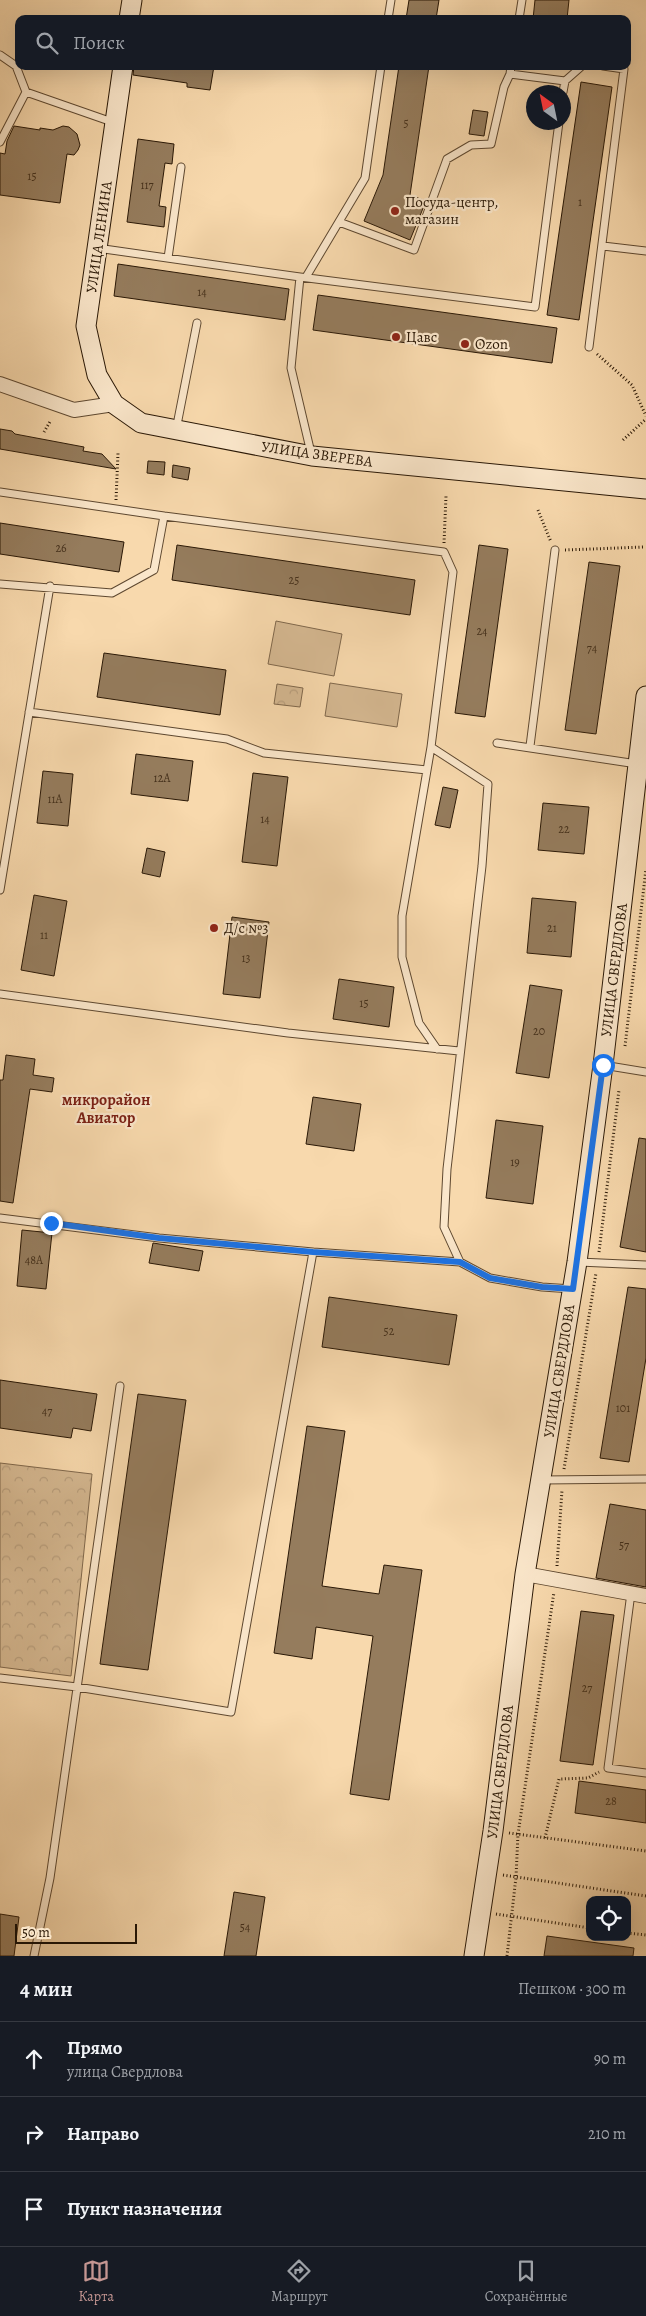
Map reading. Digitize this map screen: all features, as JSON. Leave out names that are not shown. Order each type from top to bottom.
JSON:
[{"type":"main road","points":[[130,15],[132,0]]},
{"type":"main road","name":"УЛИЦА ЛЕНИНА","points":[[114,404],[97,375],[86,326],[122,70]]},
{"type":"main road","name":"УЛИЦА ЗВЕРЕВА","points":[[114,404],[140,423],[312,456],[646,490]]},
{"type":"main road","name":"УЛИЦА СВЕРДЛОВА","points":[[474,1956],[493,1831],[525,1574],[577,1262],[603,1065],[638,764],[643,742],[646,696]]},
{"type":"street","points":[[0,384],[74,410],[114,404]]},
{"type":"street","points":[[525,1574],[646,1596]]},
{"type":"lane","points":[[389,15],[391,0]]},
{"type":"lane","points":[[520,15],[522,0]]},
{"type":"lane","points":[[0,55],[15,65]]},
{"type":"lane","points":[[0,142],[26,92],[18,70]]},
{"type":"lane","points":[[312,456],[291,368],[303,277],[365,178],[380,70]]},
{"type":"lane","points":[[339,222],[414,250],[447,159],[471,145],[492,144],[504,87],[511,70],[565,81]]},
{"type":"lane","points":[[564,85],[565,81],[577,70]]},
{"type":"lane","points":[[589,347],[624,70]]},
{"type":"lane","points":[[26,92],[115,123]]},
{"type":"lane","points":[[97,248],[535,307],[558,130]]},
{"type":"lane","points":[[168,258],[181,167]]},
{"type":"lane","points":[[603,246],[646,251]]},
{"type":"lane","points":[[176,430],[197,323]]},
{"type":"lane","points":[[0,492],[164,516],[444,552],[453,572],[431,747],[402,916],[402,957],[419,1023],[437,1049]]},
{"type":"lane","points":[[0,584],[50,586],[112,593],[154,570],[164,516]]},
{"type":"lane","points":[[530,746],[556,550]]},
{"type":"lane","points":[[0,890],[50,586]]},
{"type":"lane","points":[[29,712],[227,739],[264,753],[427,770]]},
{"type":"lane","points":[[497,743],[530,746],[638,764]]},
{"type":"lane","points":[[431,747],[488,784],[482,866],[447,1169],[444,1227],[460,1262]]},
{"type":"lane","points":[[0,994],[288,1033],[460,1051]]},
{"type":"lane","points":[[603,1065],[646,1072]]},
{"type":"lane","points":[[0,1218],[159,1238],[313,1252],[460,1262],[490,1278],[542,1287],[573,1289]]},
{"type":"lane","points":[[0,1678],[77,1687],[232,1712],[313,1252]]},
{"type":"lane","points":[[577,1262],[646,1265]]},
{"type":"lane","points":[[34,1956],[50,1878],[120,1386]]},
{"type":"lane","points":[[542,1480],[646,1479]]},
{"type":"lane","points":[[631,1593],[608,1768],[646,1774]]},
{"type":"path","points":[[589,347],[632,385],[646,417],[623,440]]},
{"type":"path","points":[[44,432],[51,420]]},
{"type":"path","points":[[115,509],[118,453]]},
{"type":"path","points":[[444,552],[446,496]]},
{"type":"path","points":[[538,510],[556,550],[644,547]]},
{"type":"path","points":[[507,1956],[516,1877],[518,1834],[556,1579],[562,1480],[598,1263],[646,870]]},
{"type":"path","points":[[545,1838],[559,1779],[588,1778],[608,1768]]},
{"type":"path","points":[[493,1831],[646,1851]]},
{"type":"path","points":[[487,1873],[646,1896]]},
{"type":"path","points":[[481,1912],[586,1927]]},
{"type":"path","points":[[631,1934],[646,1936]]},
{"type":"green space","points":[[276,621],[342,634],[334,676],[268,664]]},
{"type":"green space","points":[[330,683],[402,694],[397,727],[325,716]]},
{"type":"green space","points":[[277,684],[303,688],[300,707],[274,704]]},
{"type":"green space","points":[[0,1463],[92,1474],[71,1676],[0,1667]]},
{"type":"building","points":[[409,0],[439,0],[437,15],[407,15]]},
{"type":"building","points":[[535,0],[569,0],[567,15],[533,15]]},
{"type":"building","points":[[134,70],[213,70],[210,90],[187,87],[187,83],[133,75]]},
{"type":"building","points":[[398,70],[428,70],[410,195],[426,201],[410,240],[364,221],[383,175]]},
{"type":"building","points":[[581,82],[612,87],[579,320],[547,315]]},
{"type":"building","points":[[473,110],[488,112],[484,136],[469,134]]},
{"type":"building","points":[[14,126],[53,130],[63,126],[69,127],[77,134],[80,145],[74,155],[67,154],[60,203],[0,195],[0,153],[5,154],[7,141]]},
{"type":"building","points":[[138,139],[174,144],[172,164],[165,163],[159,206],[166,207],[164,227],[127,222]]},
{"type":"building","points":[[118,264],[289,289],[285,320],[114,296]]},
{"type":"building","points":[[318,295],[557,328],[552,363],[313,330]]},
{"type":"building","points":[[0,429],[12,431],[15,434],[84,447],[83,451],[102,454],[116,469],[0,449]]},
{"type":"building","points":[[148,461],[165,462],[164,475],[147,473]]},
{"type":"building","points":[[173,465],[190,468],[188,480],[172,477]]},
{"type":"building","points":[[0,523],[124,542],[119,572],[0,554]]},
{"type":"building","points":[[177,545],[415,580],[410,615],[172,580]]},
{"type":"building","points":[[479,545],[508,549],[485,717],[455,713]]},
{"type":"building","points":[[589,562],[620,566],[596,734],[565,730]]},
{"type":"building","points":[[104,653],[226,670],[220,715],[97,697]]},
{"type":"building","points":[[136,754],[193,761],[188,801],[131,794]]},
{"type":"building","points":[[43,771],[73,774],[68,826],[37,823]]},
{"type":"building","points":[[253,773],[288,777],[277,866],[242,862]]},
{"type":"building","points":[[443,787],[458,790],[450,828],[435,825]]},
{"type":"building","points":[[543,803],[589,807],[584,854],[538,850]]},
{"type":"building","points":[[147,848],[165,852],[160,877],[142,873]]},
{"type":"building","points":[[34,895],[67,901],[54,976],[21,970]]},
{"type":"building","points":[[532,898],[576,902],[571,957],[527,953]]},
{"type":"building","points":[[232,917],[269,922],[260,998],[223,994]]},
{"type":"building","points":[[339,979],[394,987],[389,1027],[333,1019]]},
{"type":"building","points":[[530,985],[562,990],[549,1078],[516,1073]]},
{"type":"building","points":[[6,1055],[35,1059],[33,1075],[54,1078],[52,1092],[30,1089],[13,1203],[0,1201],[0,1080],[3,1080]]},
{"type":"building","points":[[313,1097],[361,1104],[354,1151],[306,1144]]},
{"type":"building","points":[[496,1120],[543,1126],[533,1204],[486,1198]]},
{"type":"building","points":[[639,1138],[646,1139],[646,1252],[620,1247]]},
{"type":"building","points":[[22,1230],[52,1233],[46,1289],[17,1286]]},
{"type":"building","points":[[153,1243],[203,1251],[199,1271],[149,1263]]},
{"type":"building","points":[[628,1287],[646,1289],[646,1358],[629,1462],[600,1458]]},
{"type":"building","points":[[329,1297],[457,1315],[449,1365],[322,1347]]},
{"type":"building","points":[[0,1380],[97,1394],[91,1431],[73,1428],[71,1438],[0,1428]]},
{"type":"building","points":[[138,1394],[186,1400],[148,1670],[100,1664]]},
{"type":"building","points":[[307,1426],[345,1431],[322,1586],[379,1594],[384,1565],[422,1570],[389,1800],[350,1794],[373,1636],[316,1627],[312,1659],[274,1653]]},
{"type":"building","points":[[610,1504],[646,1510],[646,1587],[596,1578]]},
{"type":"building","points":[[581,1611],[614,1615],[593,1765],[560,1761]]},
{"type":"building","points":[[579,1781],[646,1790],[646,1823],[575,1813]]},
{"type":"building","points":[[234,1892],[265,1897],[256,1956],[224,1956]]},
{"type":"building","points":[[0,1914],[19,1917],[14,1956],[0,1956]]},
{"type":"building","points":[[547,1936],[634,1948],[633,1956],[544,1956]]},
{"type":"place","name":"Посуда-центр, магазин","points":[[395,211]]},
{"type":"place","name":"Цавс","points":[[396,337]]},
{"type":"place","name":"Ozon","points":[[465,344]]},
{"type":"place","name":"Д/с №3","points":[[214,928]]},
{"type":"district","name":"микрорайон Авиатор","points":[[106,1109]]},
{"type":"route","points":[[51,1223],[159,1238],[313,1252],[460,1262],[490,1278],[542,1287],[573,1289],[603,1065]]}]
